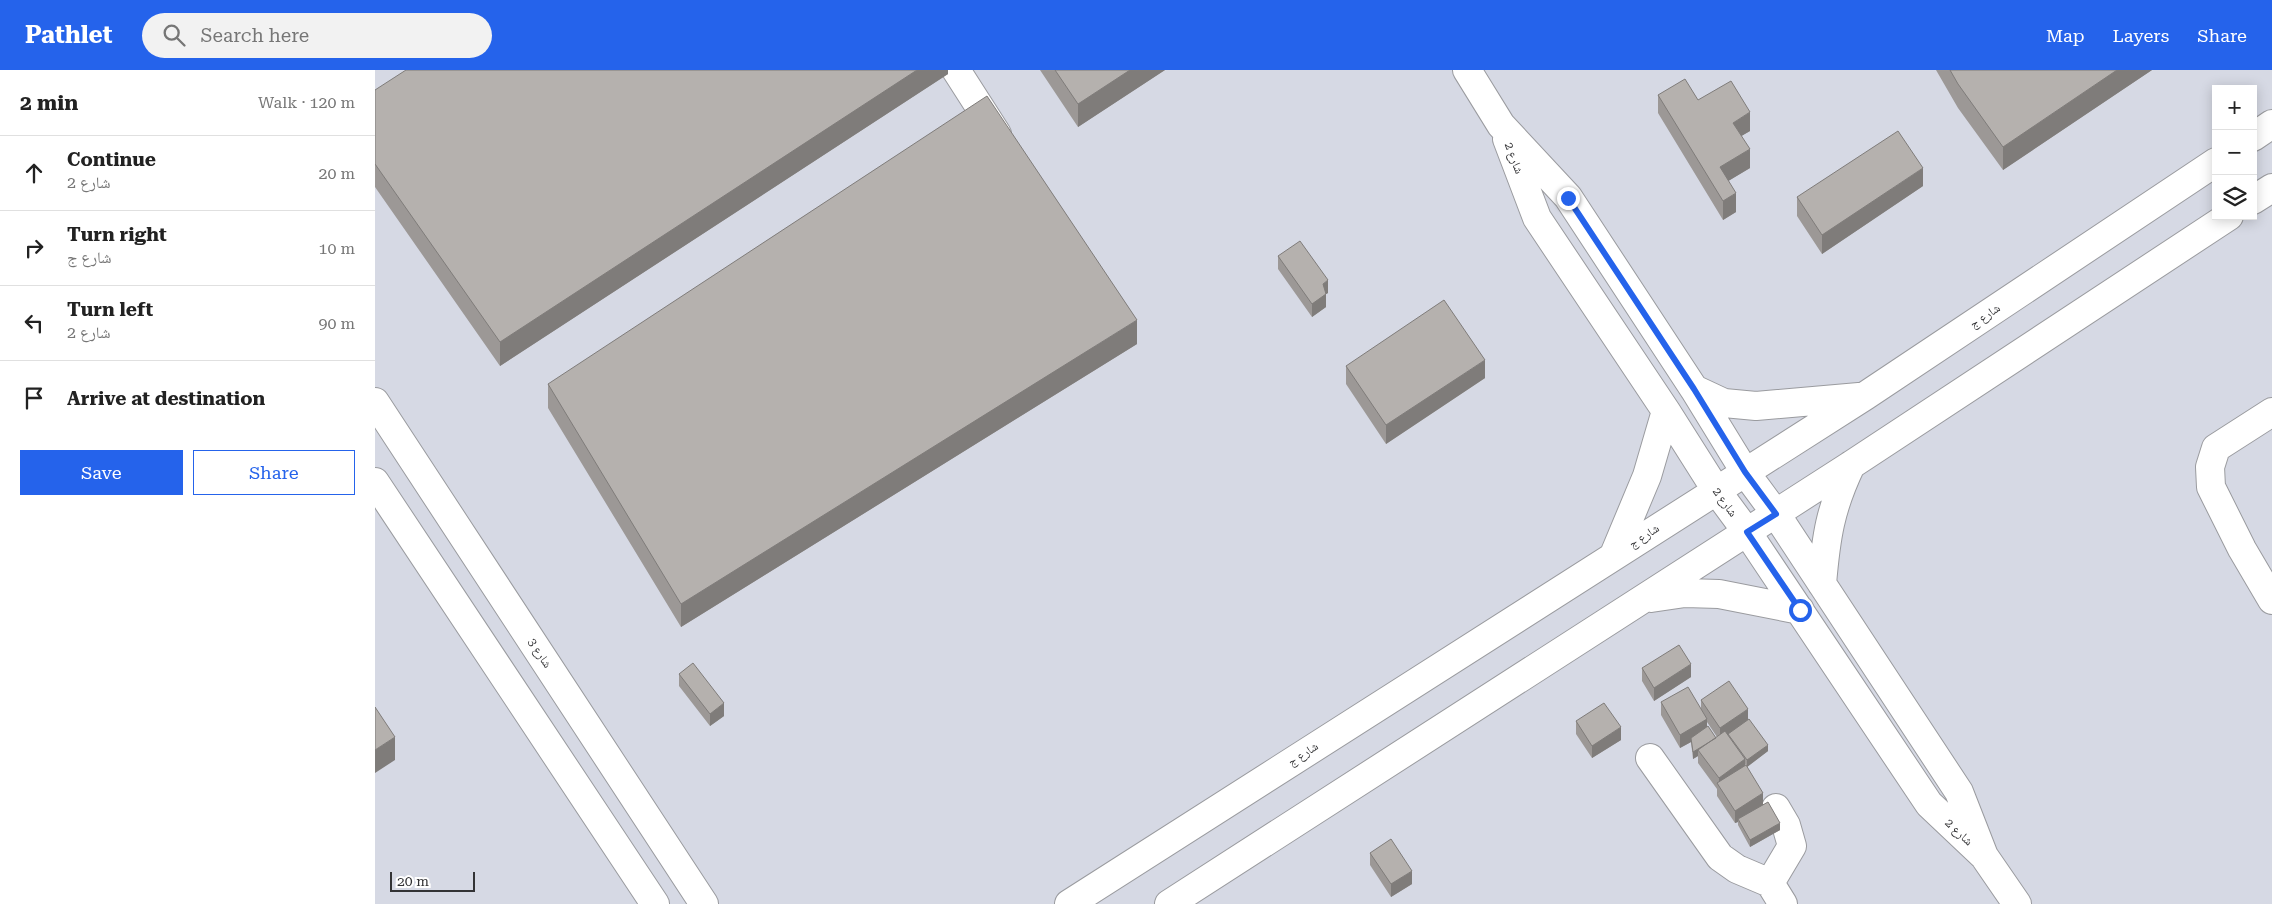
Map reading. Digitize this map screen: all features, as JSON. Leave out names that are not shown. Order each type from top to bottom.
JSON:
[{"type":"street","points":[[956,70],[1013,158]]},
{"type":"street","name":"شارع 2","points":[[1467,70],[1501,125],[1537,218],[1666,411],[1716,490],[1800,610],[1929,804],[1985,856]]},
{"type":"street","points":[[2257,134],[2272,124]]},
{"type":"street","name":"شارع 2","points":[[1501,125],[1568,198],[1694,389],[1745,472],[1823,584],[1959,792],[1985,856],[2017,904]]},
{"type":"street","name":"شارع ج","points":[[1069,904],[1865,396],[2212,165]]},
{"type":"street","points":[[2257,197],[2272,188]]},
{"type":"street","points":[[1169,904],[1851,466],[2223,220]]},
{"type":"street","points":[[1694,389],[1724,403],[1756,406],[1865,396]]},
{"type":"street","name":"شارع 3","points":[[375,402],[704,904]]},
{"type":"street","points":[[1614,556],[1647,476],[1666,411]]},
{"type":"street","points":[[2272,412],[2215,448],[2210,467],[2211,487],[2242,549],[2272,600]]},
{"type":"street","points":[[1823,584],[1830,519],[1837,494],[1851,466]]},
{"type":"street","points":[[375,482],[655,904]]},
{"type":"street","points":[[1643,599],[1685,593],[1719,594],[1800,610]]},
{"type":"street","points":[[1650,758],[1720,857],[1776,894],[1792,846],[1786,825],[1776,808]]},
{"type":"shaded area","points":[[375,70],[2272,70],[2272,904],[375,904]]},
{"type":"building","points":[[406,70],[917,70],[500,342],[375,164],[375,90]]},
{"type":"building","points":[[1055,70],[1130,70],[1078,104]]},
{"type":"building","points":[[1950,70],[2117,70],[2003,147]]},
{"type":"building","points":[[1685,79],[1698,100],[1731,81],[1750,112],[1733,123],[1750,149],[1720,167],[1736,193],[1723,201],[1658,95]]},
{"type":"building","points":[[987,96],[1137,320],[681,604],[548,384]]},
{"type":"building","points":[[1898,131],[1923,168],[1822,235],[1797,197]]},
{"type":"building","points":[[1300,241],[1328,280],[1323,284],[1326,294],[1312,304],[1278,256]]},
{"type":"building","points":[[1444,300],[1485,360],[1386,425],[1346,366]]},
{"type":"building","points":[[1679,645],[1691,664],[1654,688],[1642,668]]},
{"type":"building","points":[[693,663],[724,703],[710,714],[679,674]]},
{"type":"building","points":[[1729,681],[1748,709],[1720,728],[1701,700]]},
{"type":"building","points":[[1688,687],[1707,719],[1680,735],[1661,702]]},
{"type":"building","points":[[1604,703],[1621,727],[1592,746],[1576,721]]},
{"type":"building","points":[[375,707],[395,737],[375,750]]},
{"type":"building","points":[[1749,719],[1768,745],[1747,760],[1728,734]]},
{"type":"building","points":[[1708,726],[1716,738],[1693,752],[1691,738]]},
{"type":"building","points":[[1725,731],[1745,759],[1719,778],[1698,750]]},
{"type":"building","points":[[1746,765],[1763,793],[1735,811],[1717,783]]},
{"type":"building","points":[[1768,802],[1780,823],[1750,840],[1738,819]]},
{"type":"building","points":[[1391,839],[1412,871],[1391,884],[1370,853]]},
{"type":"route","points":[[1568,198],[1694,389],[1745,472],[1776,514],[1747,532],[1800,610]]}]
